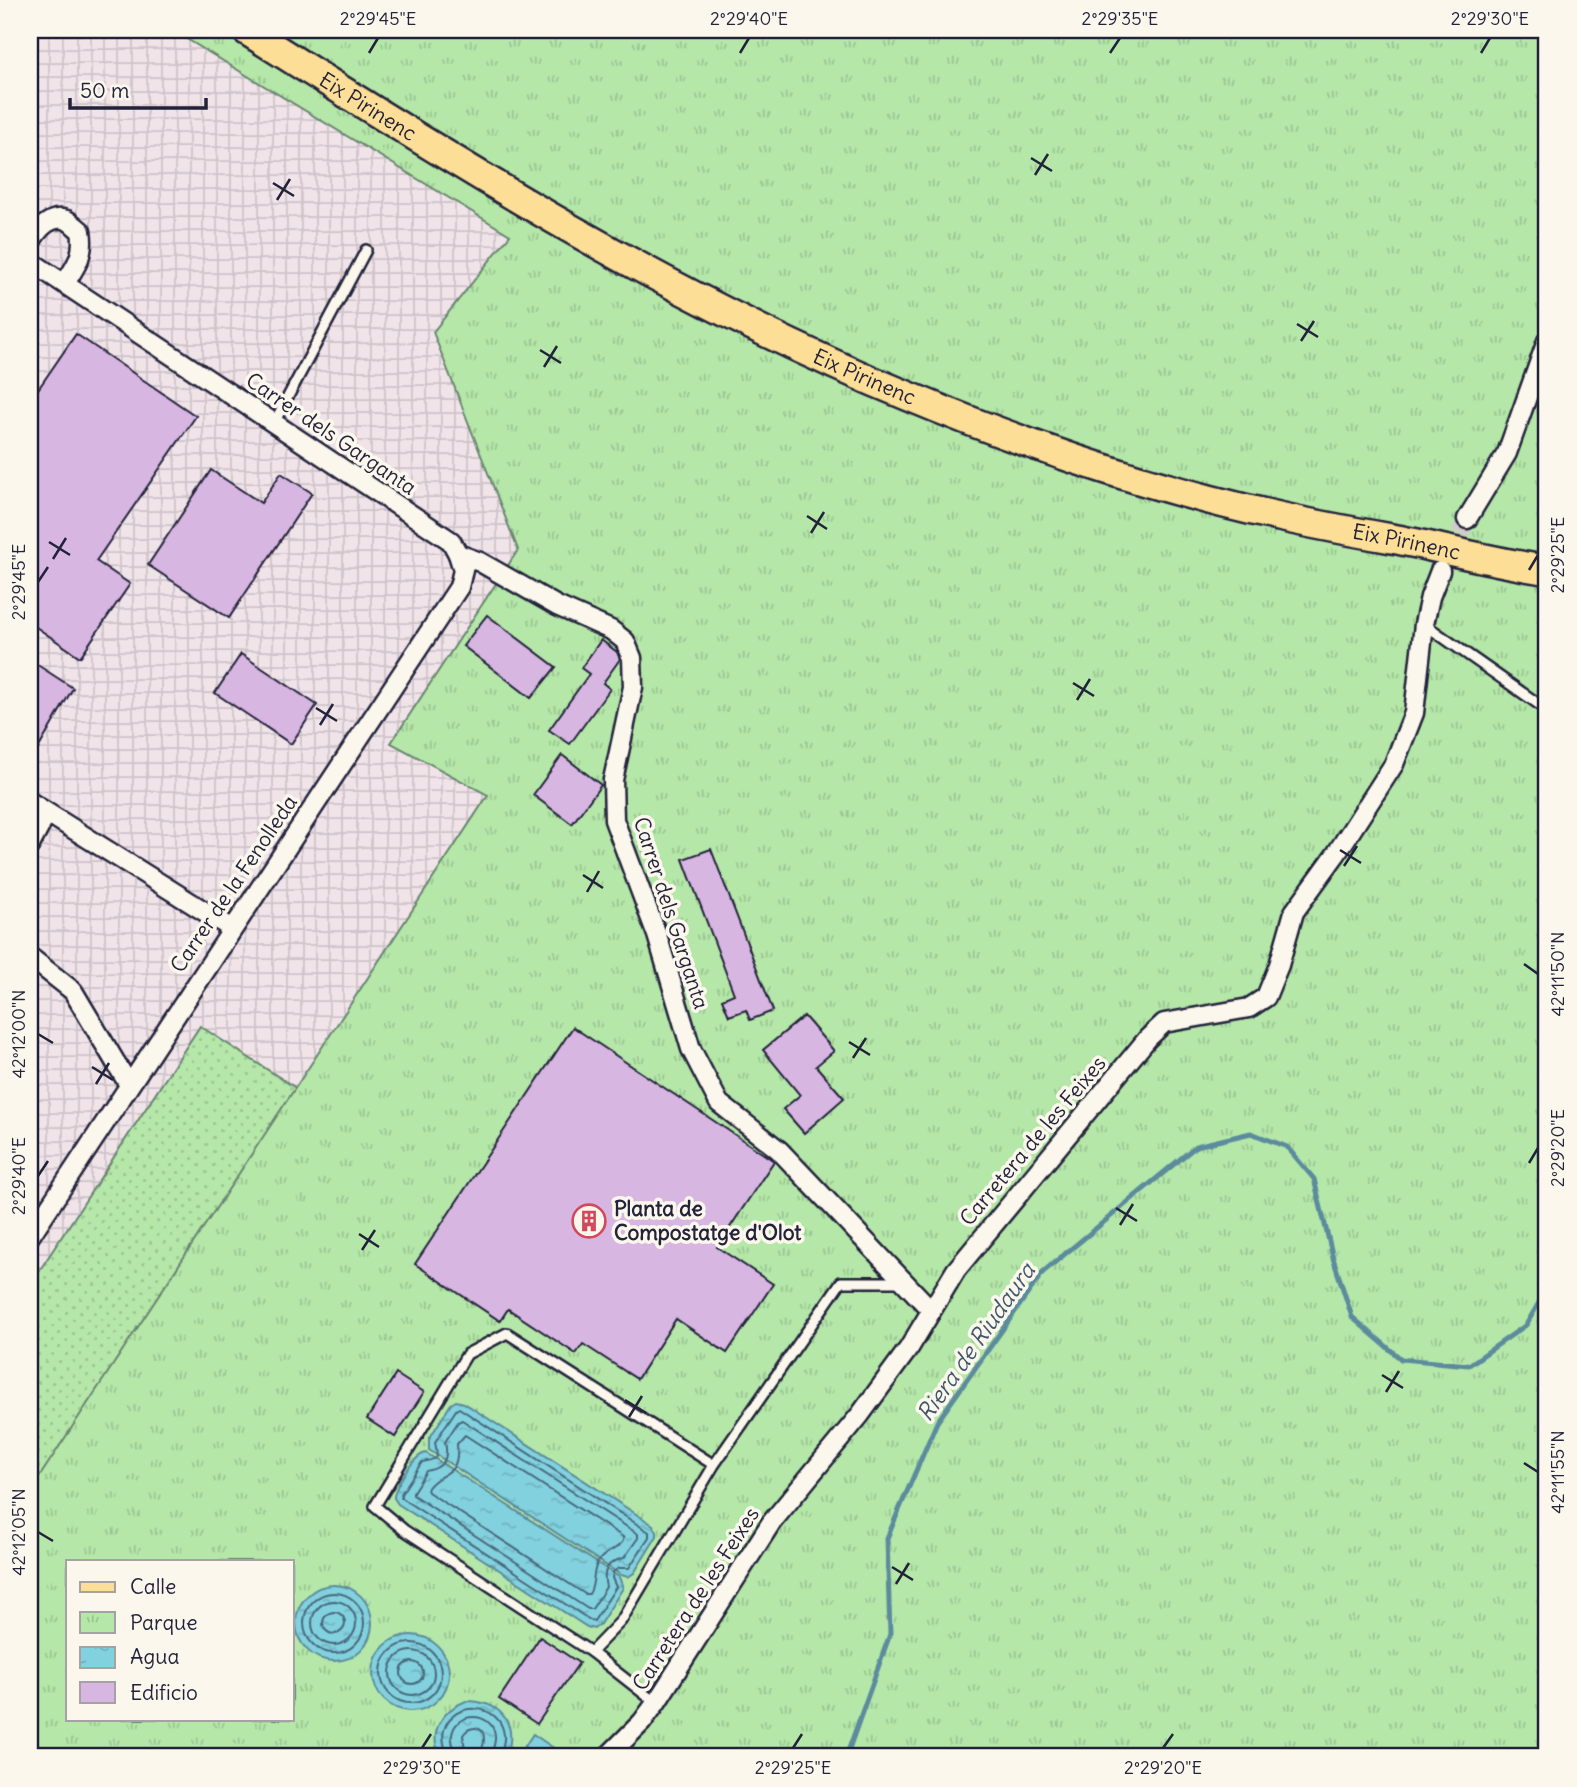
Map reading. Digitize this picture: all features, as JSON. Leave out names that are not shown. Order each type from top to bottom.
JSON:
[{"type":"main road","name":"Eix Pirinenc","points":[[246,30],[529,204],[692,295],[812,354],[942,410],[1055,453],[1278,516],[1547,570]]},
{"type":"main road","points":[[270,30],[340,90]]},
{"type":"street","points":[[30,243],[36,232],[51,220],[66,219],[81,231],[84,246],[78,264],[65,283]]},
{"type":"street","name":"Carrer dels Garganta","points":[[31,265],[65,283],[451,541],[458,554],[480,562],[557,606],[611,630],[625,641],[632,658],[633,687],[612,780],[614,820],[657,935],[691,1049],[719,1103],[779,1150],[931,1310]]},
{"type":"street","points":[[1467,519],[1507,453],[1547,341]]},
{"type":"street","name":"Carrer de la Fenolleda","points":[[30,1236],[231,928],[459,587],[463,570],[458,554]]},
{"type":"street","name":"Carretera de les Feixes","points":[[607,1757],[642,1722],[656,1703],[771,1523],[860,1415],[909,1348],[956,1270],[1158,1028],[1164,1023],[1249,1008],[1266,997],[1279,965],[1294,912],[1336,854],[1394,764],[1414,713],[1424,624],[1440,571]]},
{"type":"street","points":[[30,802],[231,928]]},
{"type":"street","points":[[30,845],[47,813]]},
{"type":"street","points":[[30,957],[73,991],[129,1085]]},
{"type":"lane","points":[[274,423],[366,250]]},
{"type":"lane","points":[[1424,624],[1547,710]]},
{"type":"lane","points":[[591,1652],[621,1621],[713,1465],[841,1282],[903,1282]]},
{"type":"lane","points":[[656,1703],[591,1652],[404,1530],[375,1506],[467,1354],[508,1333],[713,1465]]},
{"type":"shaded area","points":[[30,30],[172,30],[511,235],[433,332],[518,550],[392,743],[489,795],[30,1491]]},
{"type":"green space","points":[[172,30],[1547,30],[1547,1757],[30,1757],[30,1491],[488,795],[391,743],[518,550],[433,332],[510,235]]},
{"type":"green space","points":[[200,1026],[461,1195],[292,1560],[30,1524],[30,1285]]},
{"type":"water","points":[[456,1401],[464,1403],[653,1525],[657,1536],[634,1573],[628,1577],[621,1575],[429,1450],[429,1439],[451,1404]]},
{"type":"water","points":[[426,1453],[619,1577],[623,1588],[600,1624],[594,1629],[587,1627],[398,1504],[394,1498],[401,1479],[416,1459]]},
{"type":"water","points":[[334,1585],[348,1588],[361,1596],[369,1609],[372,1623],[369,1637],[361,1650],[348,1658],[334,1661],[320,1658],[307,1650],[299,1637],[296,1623],[299,1609],[307,1596],[320,1588]]},
{"type":"water","points":[[411,1635],[425,1638],[438,1646],[446,1659],[449,1673],[446,1687],[438,1700],[425,1708],[411,1711],[397,1708],[384,1700],[376,1687],[373,1673],[376,1659],[384,1646],[397,1638]]},
{"type":"water","points":[[466,1701],[489,1705],[504,1717],[510,1734],[506,1757],[441,1757],[436,1739],[439,1723],[450,1710]]},
{"type":"water","points":[[533,1734],[555,1749],[550,1757],[518,1757]]},
{"type":"building","points":[[76,334],[196,416],[96,561],[130,584],[80,657],[30,623],[30,401]]},
{"type":"building","points":[[211,470],[261,503],[281,473],[312,493],[229,618],[148,565]]},
{"type":"building","points":[[487,615],[556,667],[531,698],[463,646]]},
{"type":"building","points":[[601,640],[617,652],[620,659],[603,683],[610,689],[570,744],[549,730],[589,674],[581,668]]},
{"type":"building","points":[[241,654],[317,705],[291,744],[215,693]]},
{"type":"building","points":[[30,660],[73,688],[30,763]]},
{"type":"building","points":[[562,755],[601,785],[572,824],[533,795]]},
{"type":"building","points":[[711,849],[773,1011],[750,1020],[746,1010],[729,1016],[722,999],[734,994],[683,859]]},
{"type":"building","points":[[804,1016],[834,1051],[816,1066],[844,1098],[804,1133],[783,1109],[800,1095],[763,1050]]},
{"type":"building","name":"Planta de Compostatge d'Olot","points":[[573,1027],[774,1161],[717,1247],[773,1284],[727,1353],[676,1319],[637,1379],[583,1344],[576,1354],[508,1309],[500,1321],[415,1264]]},
{"type":"building","points":[[396,1374],[424,1392],[395,1437],[367,1419]]},
{"type":"building","points":[[540,1637],[579,1663],[537,1724],[499,1699]]},
{"type":"waterway","name":"Riera de Riudaura","points":[[846,1757],[890,1634],[887,1538],[937,1422],[1043,1272],[1196,1146],[1251,1133],[1287,1147],[1314,1179],[1333,1258],[1352,1317],[1401,1359],[1469,1365],[1526,1325],[1547,1289]]},
{"type":"tunnel","points":[[1447,559],[1467,519]]},
{"type":"place","name":"Planta de Compostatge d'Olot","points":[[589,1221]]}]
